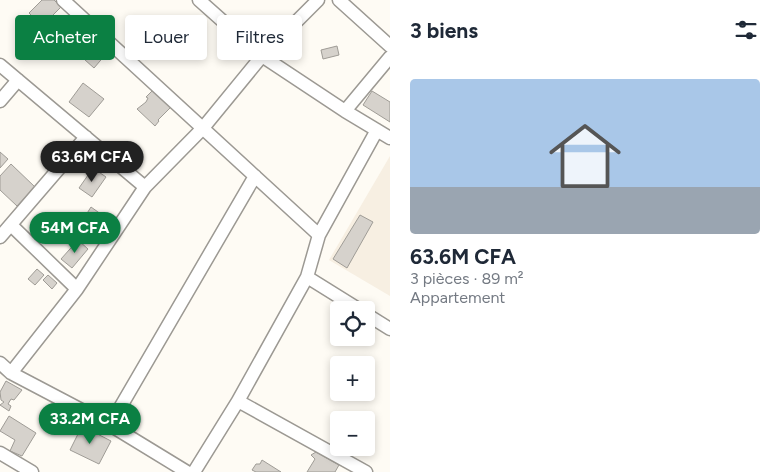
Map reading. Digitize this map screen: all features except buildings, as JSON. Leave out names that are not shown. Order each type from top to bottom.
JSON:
[{"type":"street","points":[[63,0],[319,235]]},
{"type":"street","points":[[199,0],[217,16]]},
{"type":"street","points":[[302,16],[318,0]]},
{"type":"street","points":[[340,0],[390,46]]},
{"type":"street","points":[[344,111],[390,57]]},
{"type":"street","points":[[11,373],[77,289],[145,186],[202,128],[259,60]]},
{"type":"street","points":[[268,60],[344,111],[390,138]]},
{"type":"street","points":[[0,65],[145,186]]},
{"type":"street","points":[[0,101],[18,80]]},
{"type":"street","points":[[194,472],[238,401],[307,276],[319,235],[378,130]]},
{"type":"street","points":[[0,237],[86,137]]},
{"type":"street","points":[[110,425],[255,176]]},
{"type":"street","points":[[11,224],[77,289]]},
{"type":"street","points":[[307,276],[346,301]]},
{"type":"street","points":[[375,320],[390,329]]},
{"type":"street","points":[[0,363],[11,373],[110,425],[188,472]]},
{"type":"street","points":[[238,401],[366,472]]},
{"type":"street","points":[[0,453],[32,472]]},
{"type":"shaded area","points":[[390,156],[390,296],[329,260]]}]
